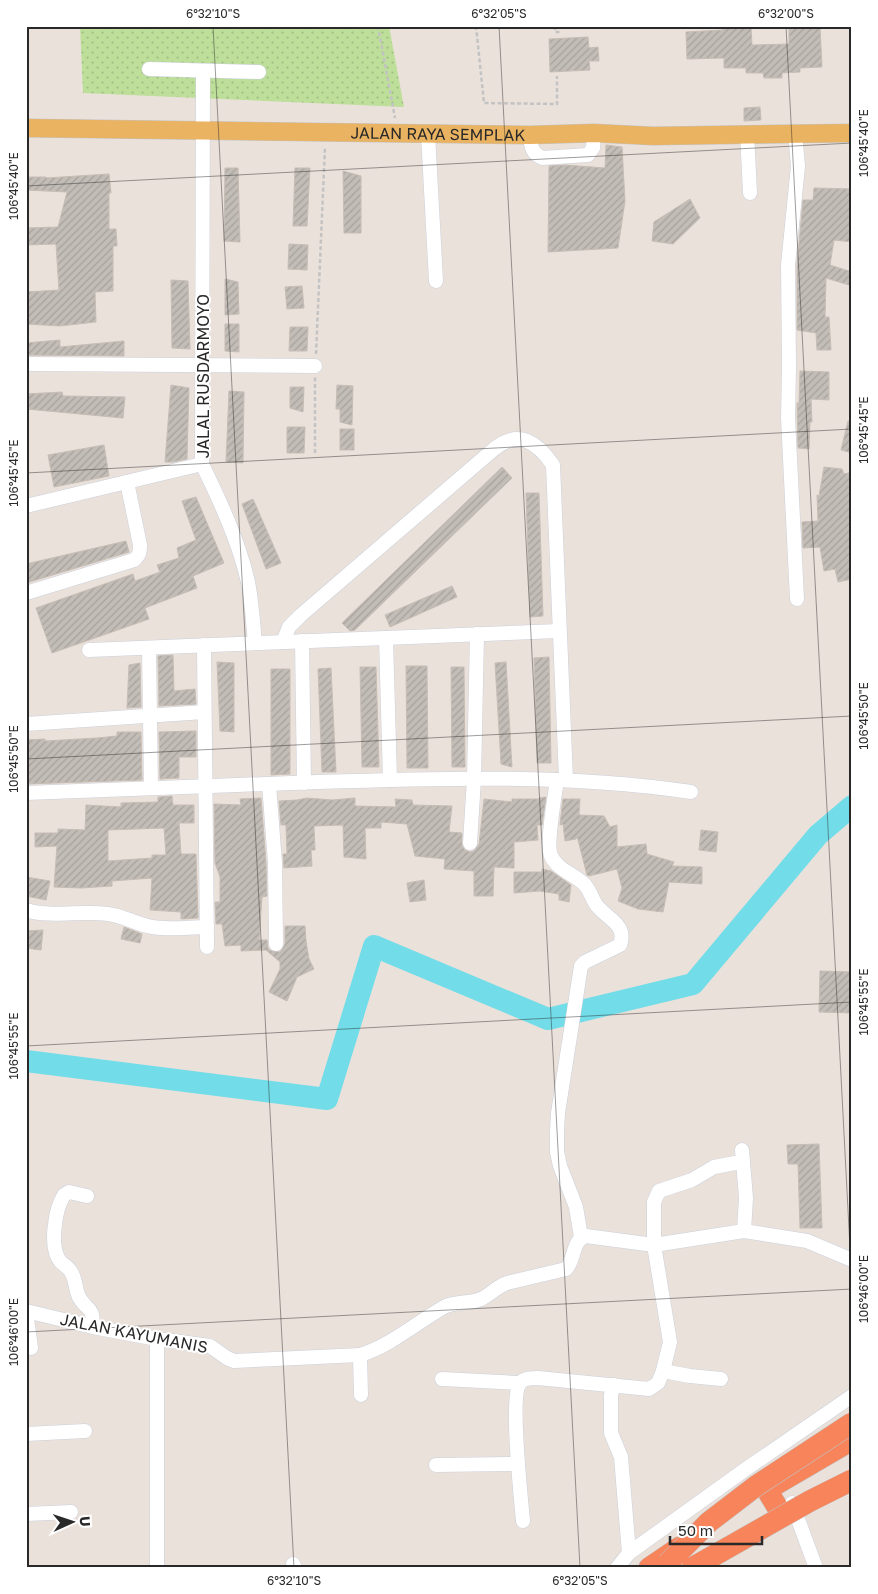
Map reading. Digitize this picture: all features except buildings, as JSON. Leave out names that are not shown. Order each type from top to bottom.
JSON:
[{"type":"highway","points":[[659,1566],[709,1522],[756,1486],[852,1423]]},
{"type":"highway","points":[[659,1566],[768,1490],[852,1440]]},
{"type":"highway","points":[[691,1568],[716,1549],[785,1506],[852,1470]]},
{"type":"highway","points":[[691,1568],[810,1501],[852,1480]]},
{"type":"highway","points":[[768,1490],[785,1506]]},
{"type":"main road","name":"JALAN RAYA SEMPLAK","points":[[26,128],[530,135],[594,133],[653,136],[748,133],[852,133]]},
{"type":"street","points":[[149,69],[258,72]]},
{"type":"street","name":"JALAL RUSDARMOYO","points":[[203,71],[202,464],[237,547],[248,583],[255,643]]},
{"type":"street","points":[[748,133],[750,193]]},
{"type":"street","points":[[795,133],[798,166],[788,265],[787,306],[788,418],[797,599]]},
{"type":"street","points":[[428,134],[436,281]]},
{"type":"street","points":[[26,364],[315,366]]},
{"type":"street","points":[[283,642],[289,628],[301,615],[503,441],[514,438],[530,442],[543,450],[553,465],[556,504],[562,780],[550,833],[549,846],[551,856],[561,868],[583,883],[596,904],[613,920],[622,932],[623,938],[620,945],[581,966],[558,1113],[557,1152],[560,1166],[576,1207],[581,1237],[592,1236],[654,1245],[744,1231],[807,1242],[852,1260]]},
{"type":"street","points":[[26,506],[202,464]]},
{"type":"street","points":[[26,593],[137,558],[140,545],[127,482]]},
{"type":"street","points":[[88,650],[559,631]]},
{"type":"street","points":[[470,843],[474,779],[477,634]]},
{"type":"street","points":[[386,638],[390,780]]},
{"type":"street","points":[[302,641],[304,783]]},
{"type":"street","points":[[204,645],[207,947]]},
{"type":"street","points":[[149,648],[151,788]]},
{"type":"street","points":[[26,724],[204,712]]},
{"type":"street","points":[[26,793],[390,780],[474,779],[562,780],[628,784],[691,792]]},
{"type":"street","points":[[269,784],[275,863],[276,944]]},
{"type":"street","points":[[26,910],[38,914],[74,912],[109,914],[152,927],[207,927]]},
{"type":"street","points":[[442,1379],[520,1383],[524,1380],[538,1378],[649,1389],[658,1383],[670,1342],[654,1245],[654,1202],[659,1191],[692,1180],[714,1167],[736,1163],[742,1156],[746,1198],[744,1231]]},
{"type":"street","points":[[87,1196],[69,1192],[64,1195],[57,1209],[54,1232],[60,1262],[72,1273],[79,1298],[92,1312],[93,1327]]},
{"type":"street","name":"JALAN KAYUMANIS","points":[[26,1311],[93,1327],[157,1339],[210,1346],[227,1358],[238,1361],[360,1355],[377,1348],[450,1304],[477,1300],[486,1296],[493,1289],[507,1283],[566,1269],[569,1266],[576,1244],[581,1237]]},
{"type":"street","points":[[26,1311],[30,1348]]},
{"type":"street","points":[[157,1339],[157,1568]]},
{"type":"street","points":[[360,1355],[362,1395]]},
{"type":"street","points":[[663,1371],[690,1376],[721,1378]]},
{"type":"street","points":[[520,1383],[516,1400],[518,1464],[523,1521]]},
{"type":"street","points":[[614,1385],[610,1395],[611,1433],[621,1457],[629,1553]]},
{"type":"street","points":[[617,1568],[629,1553],[852,1396]]},
{"type":"street","points":[[26,1434],[85,1431]]},
{"type":"street","points":[[436,1466],[518,1464]]},
{"type":"street","points":[[785,1506],[816,1568]]},
{"type":"street","points":[[26,1514],[71,1512]]},
{"type":"path","points":[[378,26],[394,109]]},
{"type":"path","points":[[476,26],[484,103],[558,104],[557,76]]},
{"type":"path","points":[[555,26],[555,32],[562,32]]},
{"type":"path","points":[[314,453],[315,366],[326,131]]},
{"type":"green space","points":[[80,26],[389,26],[404,107],[83,93]]},
{"type":"waterway","points":[[26,1061],[327,1099],[374,946],[548,1019],[693,984],[818,835],[852,806]]}]
